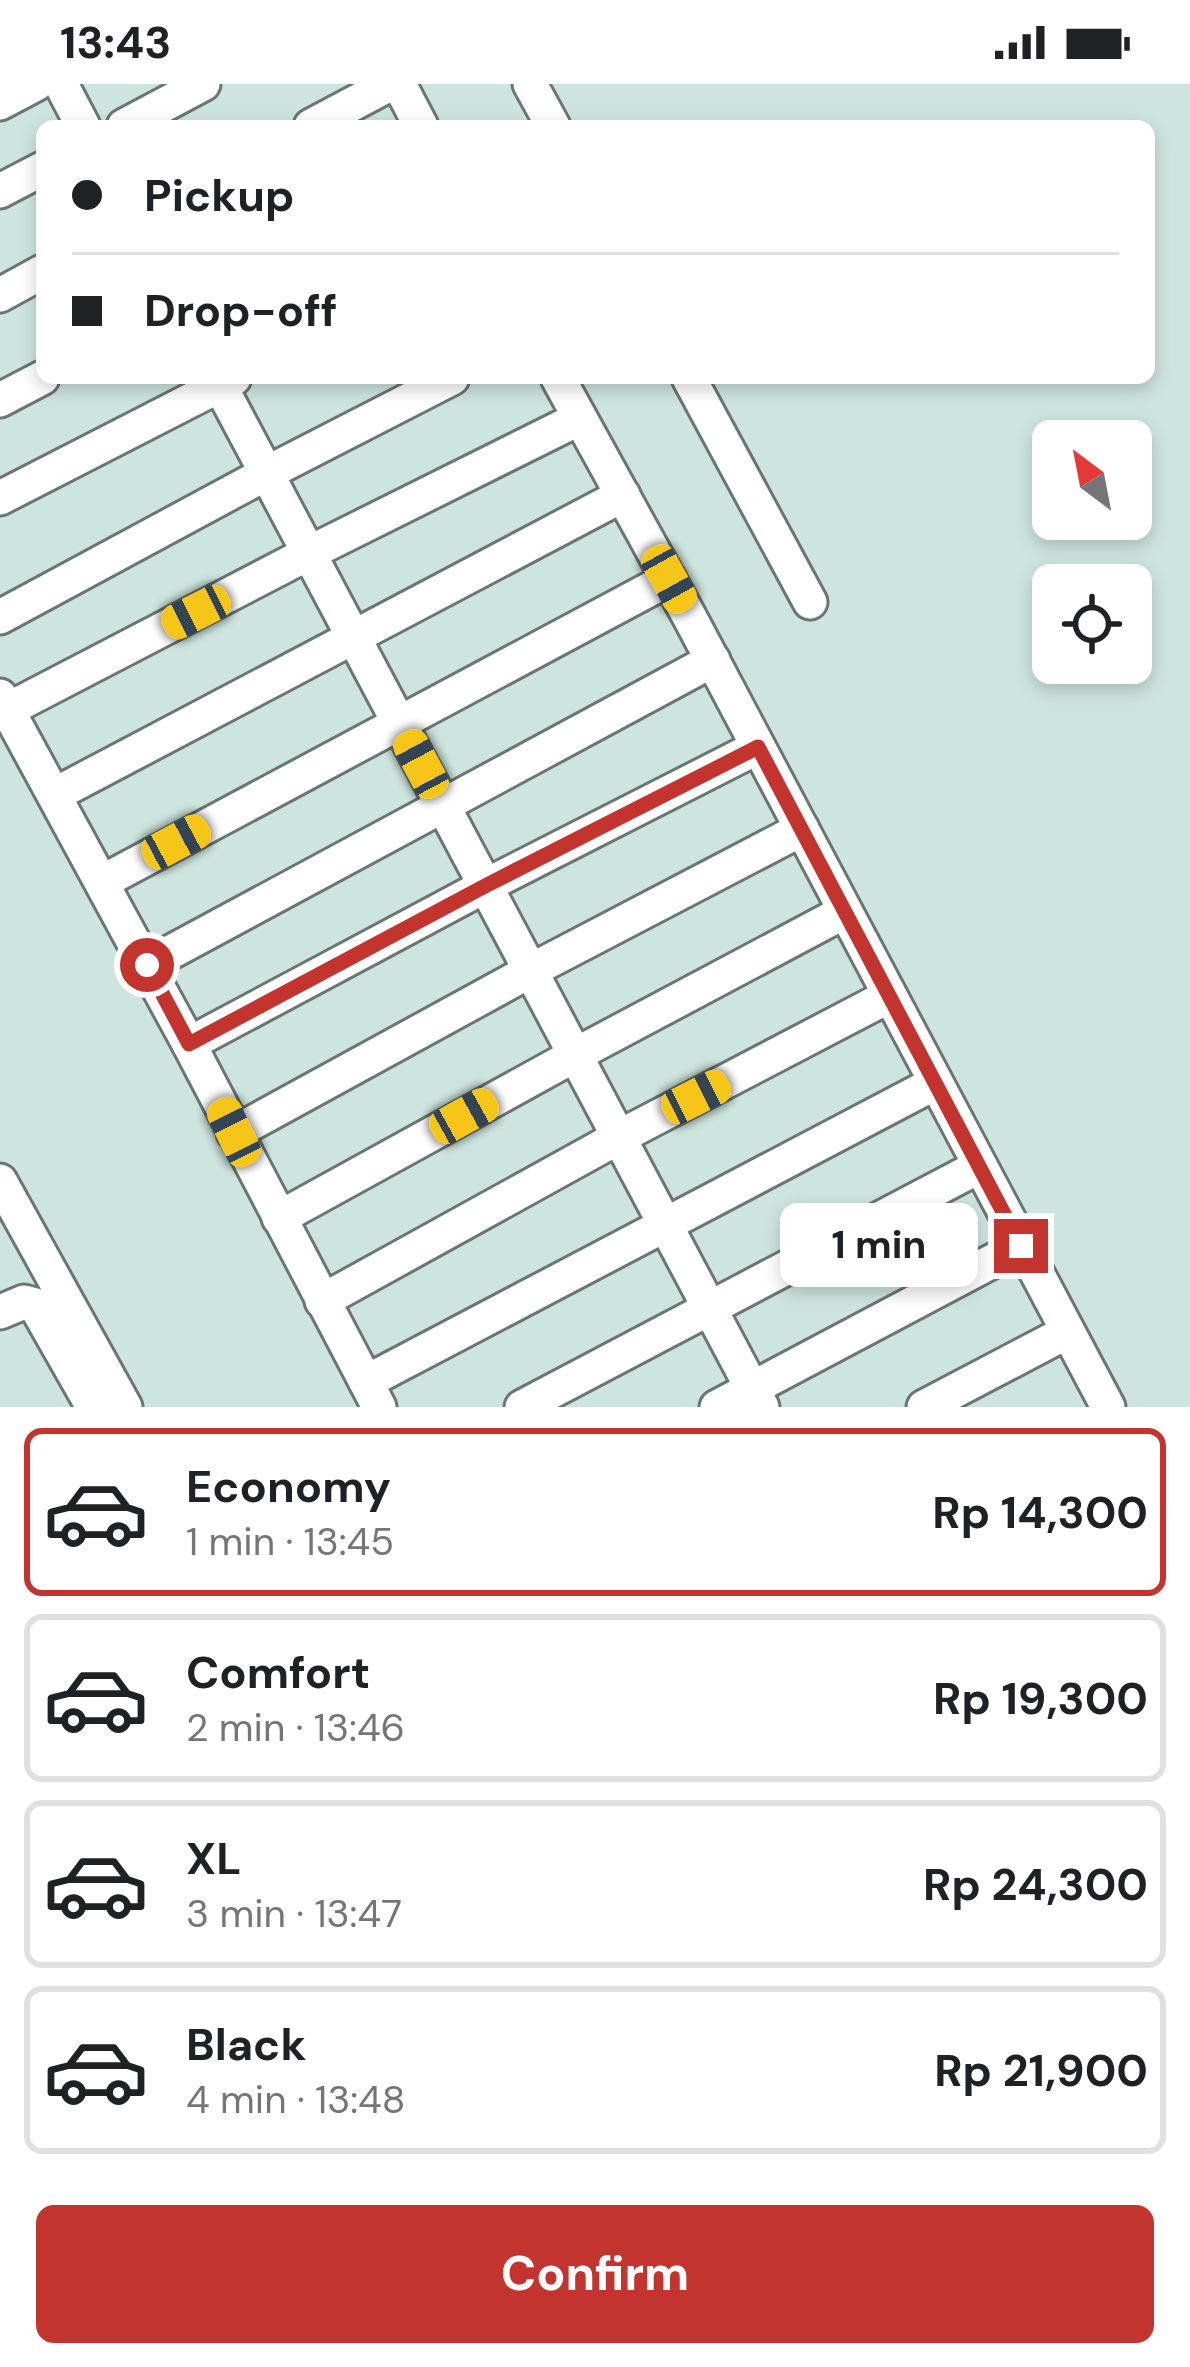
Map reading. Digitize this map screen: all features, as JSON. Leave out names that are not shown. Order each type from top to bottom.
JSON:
[{"type":"street","points":[[0,103],[36,84]]},
{"type":"street","points":[[61,84],[80,120]]},
{"type":"street","points":[[135,120],[203,84]]},
{"type":"street","points":[[322,120],[390,84]]},
{"type":"street","points":[[399,84],[418,120]]},
{"type":"street","points":[[530,84],[550,120]]},
{"type":"street","points":[[0,191],[36,172]]},
{"type":"street","points":[[0,295],[36,275]]},
{"type":"street","points":[[0,400],[36,381]]},
{"type":"street","points":[[0,498],[216,384]]},
{"type":"street","points":[[226,384],[267,473],[757,1398]]},
{"type":"street","points":[[0,616],[440,384]]},
{"type":"street","points":[[561,384],[1108,1407]]},
{"type":"street","points":[[692,384],[810,602]]},
{"type":"street","points":[[580,418],[4,703],[372,1394],[664,1223],[935,1083]]},
{"type":"street","points":[[54,795],[623,495]]},
{"type":"street","points":[[102,882],[669,579]]},
{"type":"street","points":[[147,965],[712,660]]},
{"type":"street","points":[[189,1044],[758,747]]},
{"type":"street","points":[[234,1132],[802,829]]},
{"type":"street","points":[[279,1218],[844,912]]},
{"type":"street","points":[[322,1300],[889,996]]},
{"type":"street","points":[[522,1407],[980,1166]]},
{"type":"street","points":[[0,1181],[125,1407]]},
{"type":"street","points":[[717,1407],[757,1398],[1021,1246]]},
{"type":"street","points":[[0,1312],[24,1302],[35,1305],[78,1402]]},
{"type":"street","points":[[924,1407],[1067,1332]]},
{"type":"shaded area","points":[[0,84],[1190,84],[1190,1407],[0,1407]]},
{"type":"route","points":[[147,965],[189,1044],[758,747],[1021,1246]]}]
